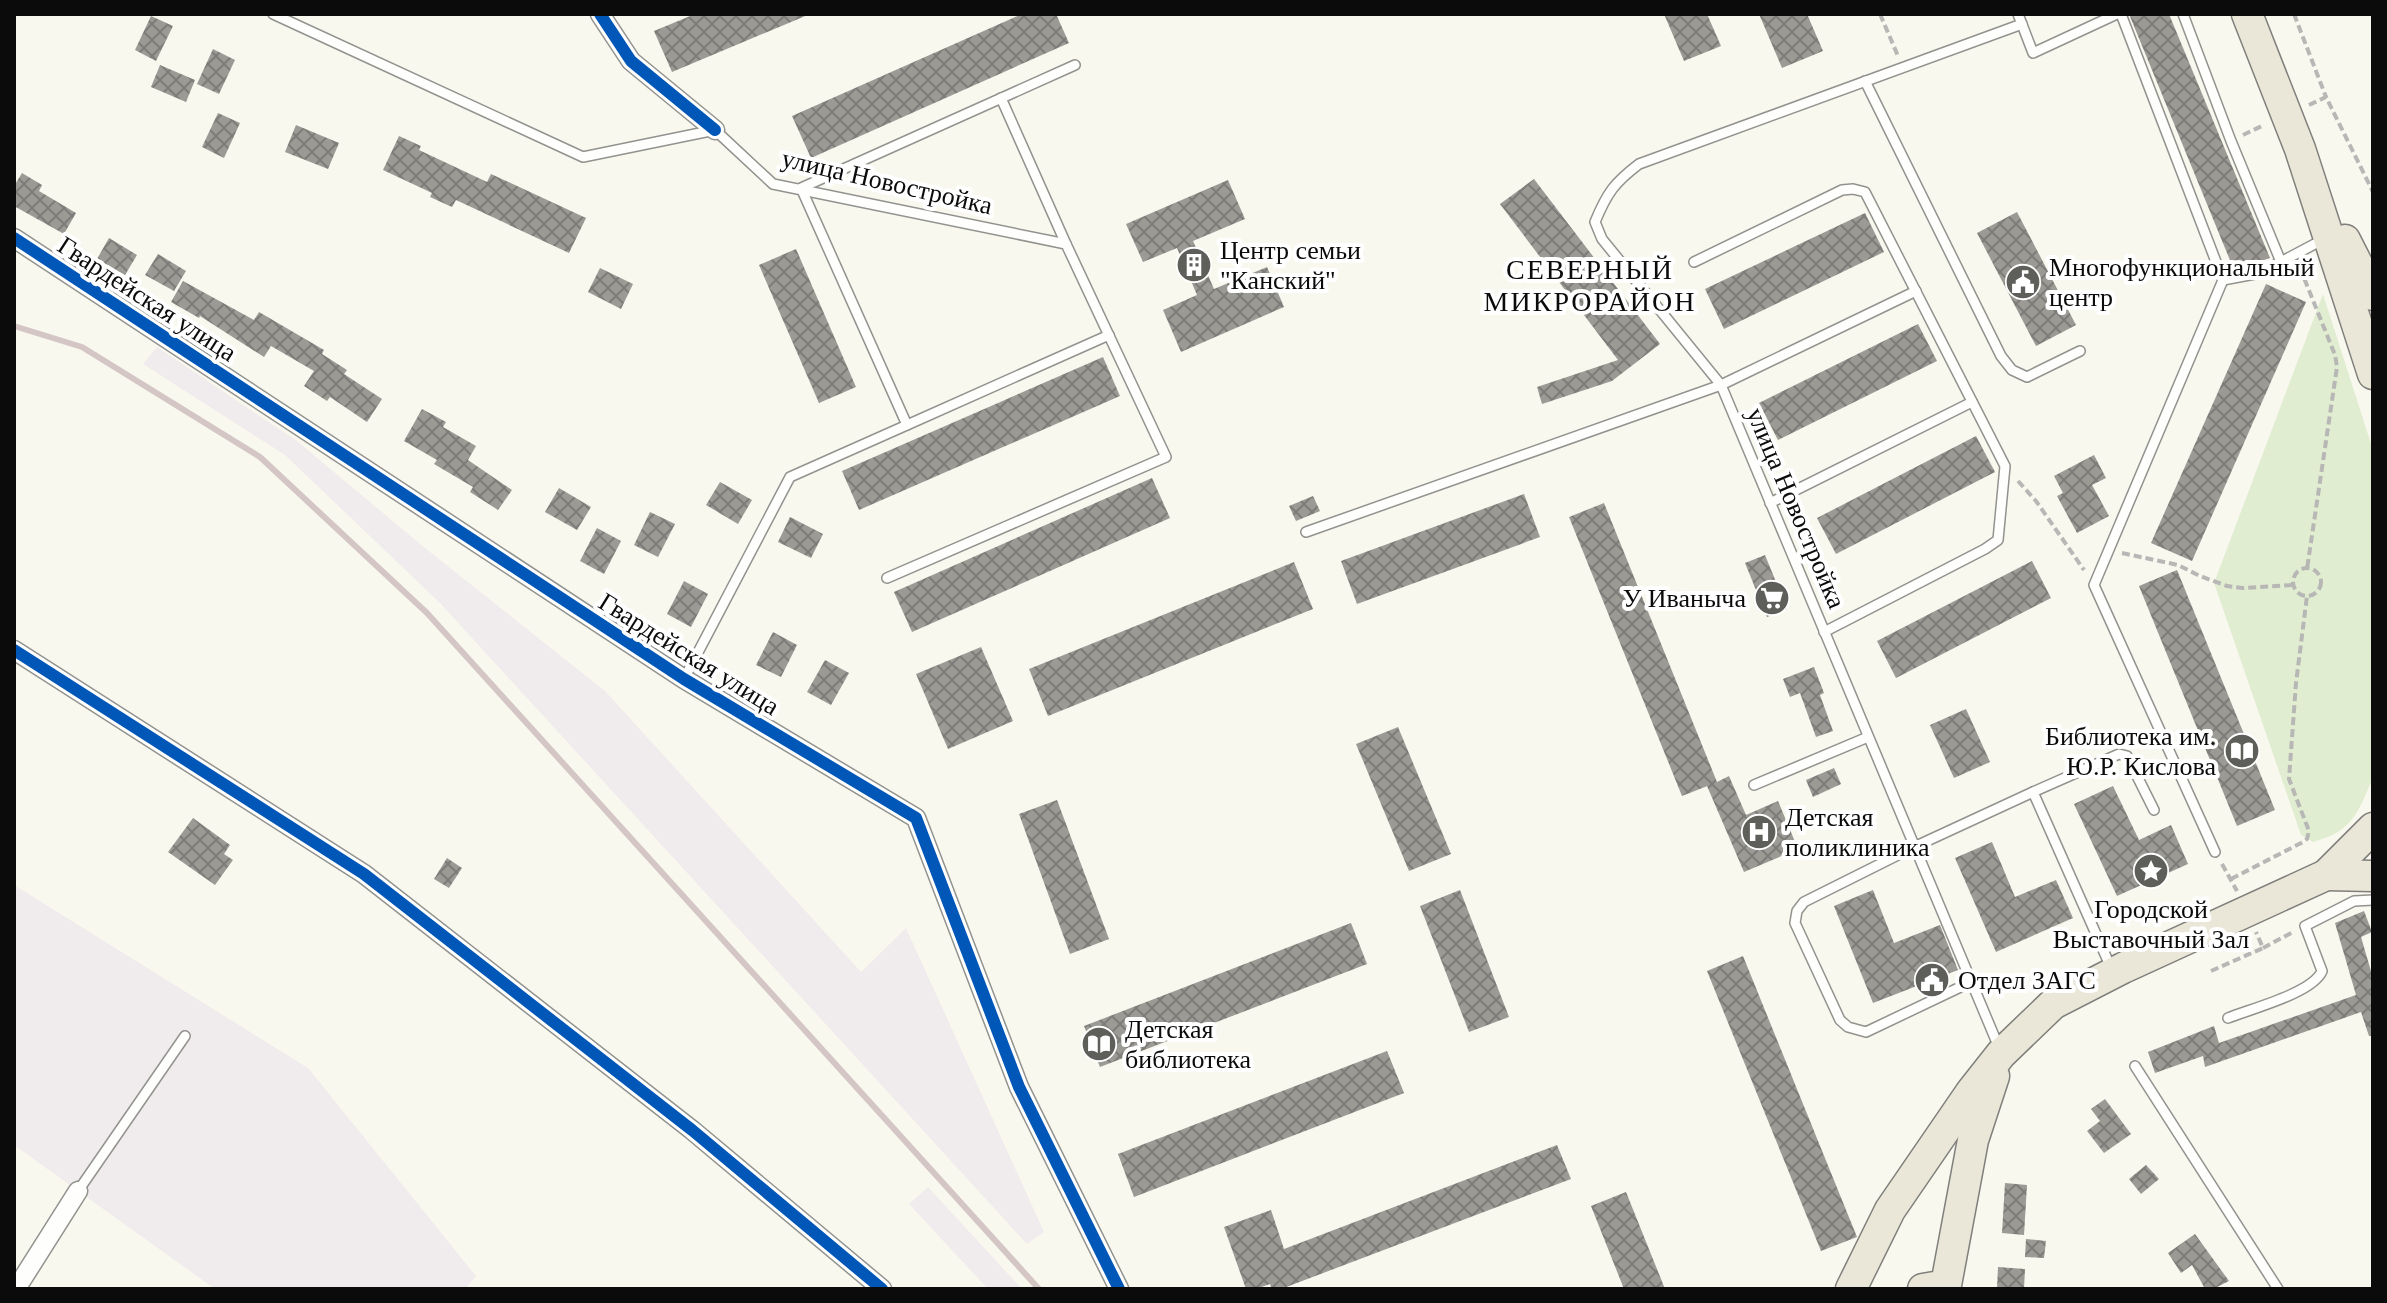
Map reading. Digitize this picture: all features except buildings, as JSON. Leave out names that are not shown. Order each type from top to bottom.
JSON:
[{"type":"main road","points":[[2247,14],[2300,149],[2373,374]]},
{"type":"main road","points":[[2300,149],[2373,295]]},
{"type":"main road","points":[[1851,1289],[1890,1210],[1971,1092],[2001,1054],[2053,1004],[2326,875],[2373,828]]},
{"type":"main road","points":[[2326,875],[2373,876]]},
{"type":"main road","points":[[1934,1287],[1973,1140],[2001,1054]]},
{"type":"street","points":[[600,14],[631,61],[715,130]]},
{"type":"street","name":"Гвардейская улица","points":[[14,238],[684,679],[916,818],[1019,1087],[1119,1289]]},
{"type":"street","points":[[14,650],[364,874],[692,1130],[882,1289]]},
{"type":"street","points":[[16,1289],[78,1191]]},
{"type":"lane","points":[[273,14],[583,157],[715,130]]},
{"type":"lane","points":[[1916,291],[1721,385],[1602,239],[1595,222],[1617,181],[1639,164],[1902,68],[2020,19],[2033,53],[2119,14],[2223,280],[2094,585],[2215,852]]},
{"type":"lane","points":[[2183,14],[2281,262]]},
{"type":"lane","points":[[907,425],[801,188],[1075,65]]},
{"type":"lane","points":[[1865,81],[2001,356],[2012,370],[2027,377],[2080,351]]},
{"type":"lane","points":[[887,578],[1166,457],[1001,98]]},
{"type":"lane","name":"улица Новостройка","points":[[715,130],[773,184],[1066,244]]},
{"type":"lane","points":[[1694,262],[1842,190],[1865,192],[2005,466],[1998,540],[1824,632]]},
{"type":"lane","points":[[2223,280],[2260,273],[2329,237]]},
{"type":"lane","points":[[684,679],[790,477],[1109,335]]},
{"type":"lane","name":"улица Новостройка","points":[[1306,532],[1721,385],[2001,1054]]},
{"type":"lane","points":[[1770,503],[1972,402]]},
{"type":"lane","points":[[1754,785],[1868,737]]},
{"type":"lane","points":[[1971,982],[1866,1032],[1848,1027],[1840,1020],[1795,923],[1797,911],[1804,902],[1914,847],[2119,754],[2127,756],[2134,766],[2154,810]]},
{"type":"lane","points":[[2033,792],[2113,973]]},
{"type":"lane","points":[[2228,1018],[2299,991],[2318,980],[2322,971],[2305,926],[2354,901],[2373,900]]},
{"type":"lane","points":[[78,1191],[185,1036]]},
{"type":"lane","points":[[2135,1066],[2278,1289]]},
{"type":"path","points":[[1880,14],[1902,68]]},
{"type":"path","points":[[2294,14],[2326,97]]},
{"type":"path","points":[[2295,254],[2337,367],[2307,569]]},
{"type":"path","points":[[2005,466],[2036,501],[2094,585]]},
{"type":"path","points":[[2110,551],[2178,565],[2227,586],[2294,585]]},
{"type":"path","points":[[2307,569],[2313,570],[2321,579],[2318,591],[2307,596],[2301,595],[2294,585],[2296,574],[2307,569]]},
{"type":"path","points":[[2231,879],[2307,839],[2309,831],[2289,779],[2296,683],[2307,596]]},
{"type":"path","points":[[2263,948],[2305,926]]},
{"type":"shaded area","points":[[157,347],[297,441],[425,548],[605,691],[861,972],[906,928],[1044,1232],[1027,1244],[440,603],[285,455],[143,364]]},
{"type":"shaded area","points":[[14,885],[308,1068],[476,1276],[465,1289],[215,1289],[14,1145]]},
{"type":"shaded area","points":[[928,1187],[1022,1289],[988,1289],[909,1204]]},
{"type":"green space","points":[[2323,294],[2373,450],[2373,777],[2358,810],[2346,826],[2313,842],[2301,835],[2214,583]]},
{"type":"railway","points":[[14,326],[82,347],[260,457],[427,613],[1039,1289]]},
{"type":"cycle path","points":[[600,14],[631,61],[715,130]]},
{"type":"cycle path","points":[[14,238],[684,679],[916,818],[1019,1087],[1119,1289]]},
{"type":"cycle path","points":[[14,650],[364,874],[692,1130],[882,1289]]},
{"type":"place","name":"Центр семьи \"Канский\"","points":[[1194,265]]},
{"type":"place","name":"Многофункциональный центр","points":[[2023,282]]},
{"type":"place","name":"У Иваныча","points":[[1772,598]]},
{"type":"place","name":"Библиотека им. Ю.Р. Кислова","points":[[2242,751]]},
{"type":"place","name":"Детская поликлиника","points":[[1759,832]]},
{"type":"place","name":"Городской Выставочный Зал","points":[[2151,871]]},
{"type":"place","name":"Отдел ЗАГС","points":[[1932,980]]},
{"type":"place","name":"Детская библиотека","points":[[1099,1044]]},
{"type":"district","name":"СЕВЕРНЫЙ МИКРОРАЙОН","points":[[1590,285]]}]
